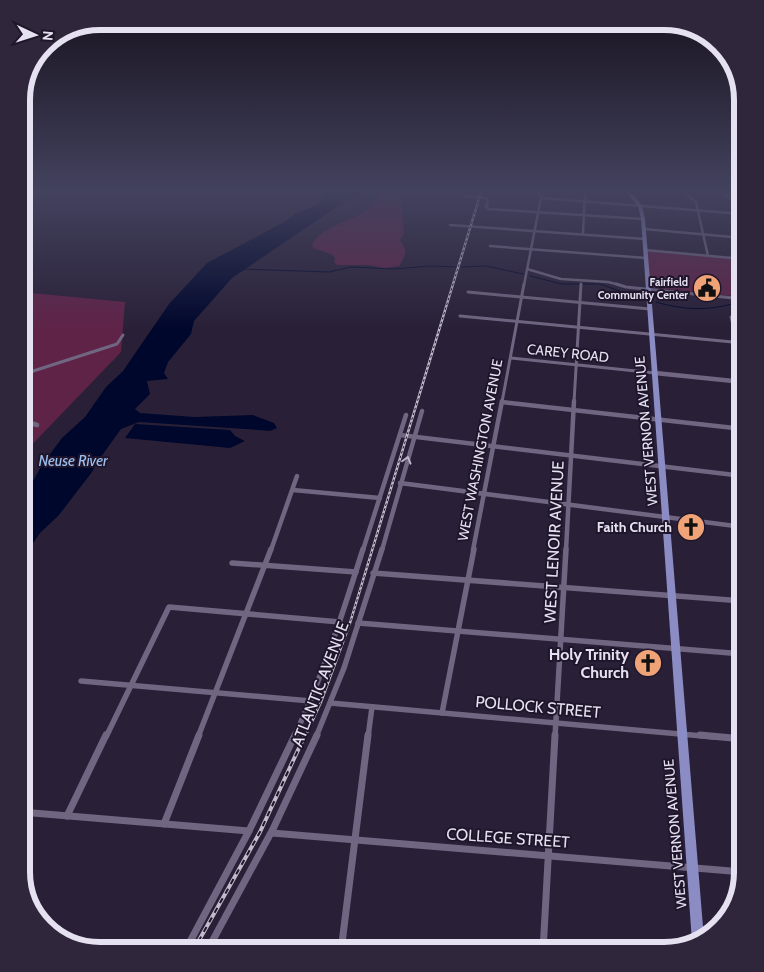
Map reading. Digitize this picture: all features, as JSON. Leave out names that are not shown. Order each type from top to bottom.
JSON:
[{"type":"main road","name":"WEST VERNON AVENUE","points":[[645,239],[697,933]]},
{"type":"street","name":"WEST WASHINGTON AVENUE","points":[[442,713],[523,297],[533,237]]},
{"type":"street","points":[[625,237],[645,239]]},
{"type":"street","points":[[704,237],[708,256]]},
{"type":"street","points":[[490,246],[646,258]]},
{"type":"street","points":[[645,250],[734,258]]},
{"type":"street","points":[[527,269],[561,279],[608,282],[626,287],[734,298]]},
{"type":"street","name":"WEST LENOIR AVENUE","points":[[544,942],[581,284]]},
{"type":"street","points":[[468,292],[650,308]]},
{"type":"street","points":[[460,316],[734,342]]},
{"type":"street","points":[[731,317],[734,330]]},
{"type":"street","points":[[30,372],[117,344],[124,335]]},
{"type":"street","name":"CAREY ROAD","points":[[511,358],[734,381]]},
{"type":"street","points":[[502,402],[734,427]]},
{"type":"street","name":"ATLANTIC AVENUE","points":[[212,942],[272,833],[330,703],[374,573],[422,411]]},
{"type":"street","name":"ATLANTIC AVENUE","points":[[190,942],[249,831],[311,701],[340,622],[406,415]]},
{"type":"street","points":[[30,423],[37,425]]},
{"type":"street","points":[[400,435],[734,475]]},
{"type":"street","points":[[164,824],[265,566],[297,476]]},
{"type":"street","points":[[400,483],[734,526]]},
{"type":"street","points":[[293,490],[380,498]]},
{"type":"street","points":[[232,563],[356,572]]},
{"type":"street","points":[[374,573],[734,600]]},
{"type":"street","points":[[67,816],[169,607],[340,622]]},
{"type":"street","points":[[358,623],[734,653]]},
{"type":"street","points":[[82,681],[311,701]]},
{"type":"street","name":"POLLOCK STREET","points":[[330,703],[734,738]]},
{"type":"street","points":[[342,942],[372,707]]},
{"type":"street","points":[[30,813],[249,831]]},
{"type":"street","name":"COLLEGE STREET","points":[[272,833],[549,854],[734,871]]},
{"type":"shaded area","points":[[318,237],[402,237],[400,240],[405,253],[399,266],[384,268],[368,265],[337,265],[334,262],[335,258],[331,254],[313,248],[312,244]]},
{"type":"shaded area","points":[[645,251],[734,259],[734,296],[647,287]]},
{"type":"shaded area","points":[[30,293],[125,302],[121,352],[30,447]]},
{"type":"water","name":"Neuse River","points":[[255,237],[292,237],[232,278],[194,321],[191,334],[168,362],[164,373],[168,379],[147,381],[150,394],[135,409],[140,413],[194,417],[253,415],[274,423],[277,428],[270,431],[139,422],[121,429],[92,472],[59,515],[40,533],[30,548],[30,486],[42,465],[62,438],[85,417],[106,387],[123,371],[169,304],[207,263]]},
{"type":"water","points":[[135,424],[230,430],[235,436],[245,441],[230,448],[125,438]]},
{"type":"waterway","points":[[242,269],[329,272],[351,267],[393,269],[430,266],[456,267]]},
{"type":"waterway","points":[[461,267],[486,266],[523,274]]},
{"type":"waterway","points":[[530,276],[562,284],[600,284],[644,300]]},
{"type":"waterway","points":[[656,302],[699,309],[734,303]]},
{"type":"railway","points":[[305,737],[321,702],[350,623],[467,237]]},
{"type":"railway","points":[[198,942],[260,832],[305,735]]},
{"type":"place","name":"Fairfield Community Center","points":[[707,288]]},
{"type":"place","name":"Faith Church","points":[[691,527]]},
{"type":"place","name":"Holy Trinity Church","points":[[648,663]]}]
